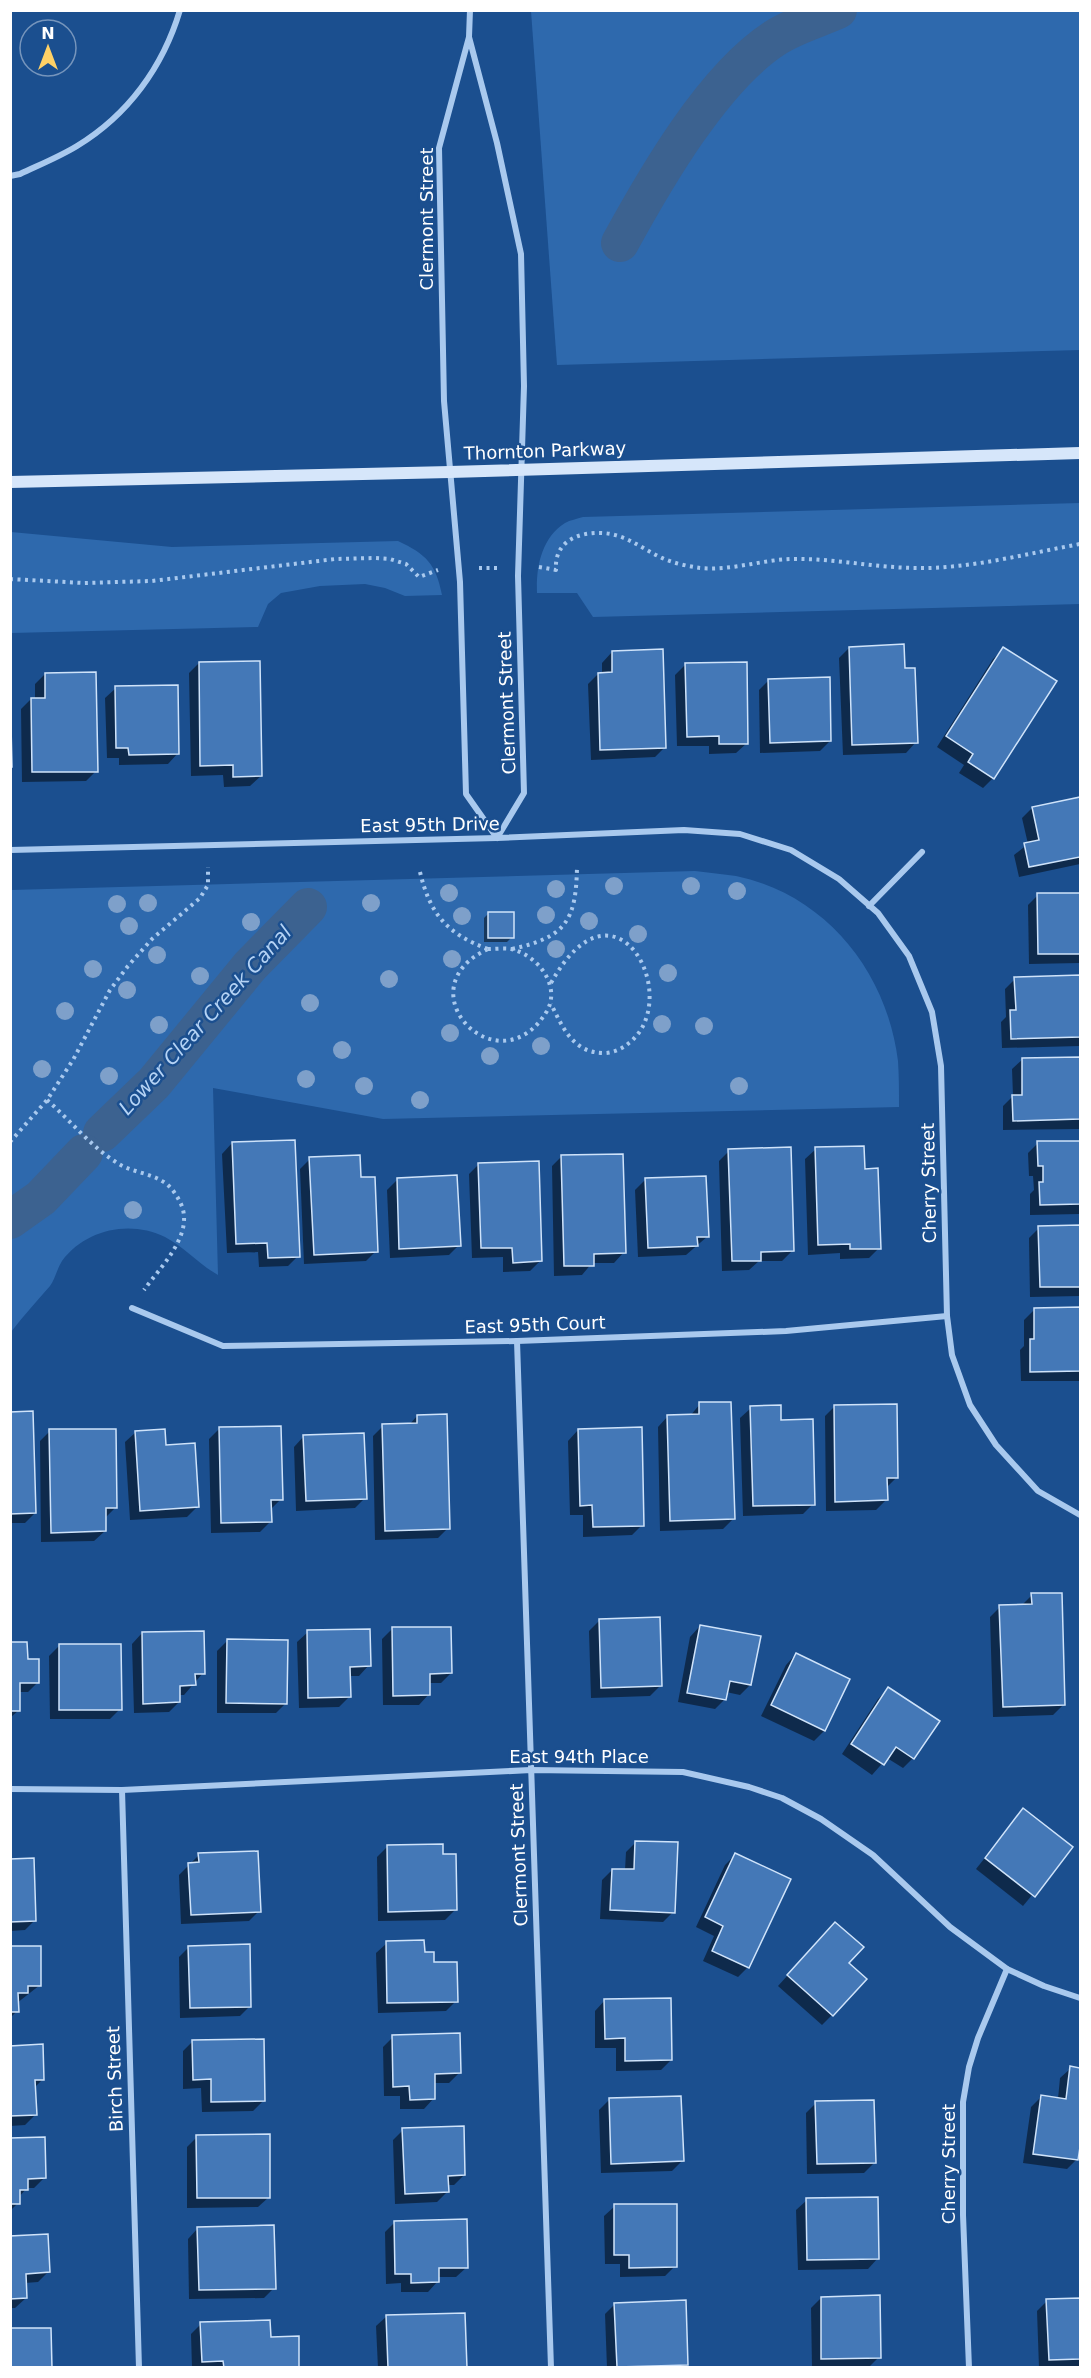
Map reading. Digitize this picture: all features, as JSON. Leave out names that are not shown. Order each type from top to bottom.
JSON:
[{"type":"street","points":[[10,176],[20,174],[77,146],[117,118],[147,81],[172,37],[180,10]]},
{"type":"street","name":"Clermont Street","points":[[469,37],[497,143],[520,254],[524,386],[518,567],[524,793],[497,838],[466,794],[459,569],[444,401],[439,148],[469,37],[470,10]]},
{"type":"street","name":"Thornton Parkway","points":[[10,482],[450,472],[1080,453]]},
{"type":"street","name":"East 95th Drive","points":[[10,850],[497,838],[684,830],[740,834],[791,850],[839,879]]},
{"type":"street","points":[[869,906],[922,852]]},
{"type":"street","name":"Cherry Street","points":[[839,879],[878,913],[909,957],[932,1012],[941,1066],[947,1316],[952,1355],[970,1405],[996,1445],[1038,1491],[1080,1515]]},
{"type":"street","name":"East 95th Court","points":[[132,1308],[223,1346],[517,1341],[786,1331],[947,1316]]},
{"type":"street","name":"Clermont Street","points":[[517,1341],[551,2367]]},
{"type":"street","name":"East 94th Place","points":[[10,1789],[122,1790],[531,1770],[683,1772],[749,1787],[782,1798],[821,1819],[873,1855],[950,1927],[1007,1969],[1044,1986],[1080,1998]]},
{"type":"street","name":"Birch Street","points":[[122,1790],[139,2367]]},
{"type":"street","name":"Cherry Street","points":[[969,2367],[963,2215],[963,2102],[969,2067],[978,2038],[1007,1969]]},
{"type":"path","points":[[10,579],[84,583],[152,580],[335,559],[375,558],[390,559],[406,564],[419,578],[435,570],[539,567],[556,570],[556,558],[561,547],[585,534],[602,533],[631,540],[662,558],[701,568],[722,568],[792,559],[920,568],[997,560],[1080,544]]},
{"type":"path","points":[[10,1143],[47,1100],[73,1060],[110,990],[128,966],[152,939],[200,898],[208,885],[207,845]]},
{"type":"path","points":[[420,872],[426,897],[437,915],[459,936],[488,949],[512,949],[536,944],[554,935],[568,921],[577,895],[577,867]]},
{"type":"path","points":[[608,936],[622,940],[634,949],[649,980],[648,1012],[642,1029],[634,1040],[622,1049],[608,1053],[594,1053],[581,1049],[563,1029],[551,1004],[551,983],[562,964],[578,946],[594,937],[608,936]]},
{"type":"path","points":[[488,949],[472,957],[462,967],[455,981],[453,996],[456,1010],[464,1024],[475,1034],[489,1040],[505,1041],[520,1037],[533,1028],[551,1004]]},
{"type":"path","points":[[512,949],[530,958],[551,983]]},
{"type":"path","points":[[47,1100],[104,1155],[122,1166],[162,1181],[176,1194],[184,1209],[183,1229],[178,1243],[132,1308]]},
{"type":"shaded area","points":[[531,11],[1080,11],[1080,350],[557,365]]},
{"type":"shaded area","points":[[1080,503],[1080,604],[593,617],[577,593],[537,593],[539,564],[545,545],[557,529],[565,523],[583,517]]},
{"type":"shaded area","points":[[11,532],[172,547],[398,541],[428,561],[437,575],[442,595],[405,596],[385,588],[365,584],[320,586],[281,593],[268,604],[258,627],[11,633]]},
{"type":"shaded area","points":[[695,871],[736,876],[768,886],[798,900],[824,919],[847,942],[866,968],[881,997],[892,1028],[898,1061],[899,1107],[383,1119],[213,1088],[218,1275],[165,1237],[138,1229],[109,1231],[83,1241],[72,1250],[62,1261],[50,1286],[11,1332],[11,890]]},
{"type":"building","points":[[904,644],[905,668],[915,668],[918,743],[852,745],[849,647]]},
{"type":"building","points":[[1003,647],[1057,681],[994,779],[968,762],[973,754],[946,736]]},
{"type":"building","points":[[663,649],[666,748],[600,750],[598,673],[612,672],[612,651]]},
{"type":"building","points":[[260,661],[262,776],[233,777],[233,765],[200,766],[199,662]]},
{"type":"building","points":[[747,662],[748,744],[719,744],[719,736],[687,737],[685,663]]},
{"type":"building","points":[[96,672],[98,772],[32,772],[31,698],[45,698],[45,673]]},
{"type":"building","points":[[830,677],[831,741],[770,743],[768,679]]},
{"type":"building","points":[[10,685],[12,767],[10,767]]},
{"type":"building","points":[[178,685],[179,754],[129,755],[128,748],[116,748],[115,686]]},
{"type":"building","points":[[1080,797],[1080,857],[1029,867],[1024,843],[1039,840],[1032,807]]},
{"type":"building","points":[[1037,893],[1080,893],[1080,954],[1038,954]]},
{"type":"building","points":[[488,912],[514,912],[514,938],[488,938]]},
{"type":"building","points":[[1080,975],[1080,1037],[1011,1039],[1010,1010],[1016,1010],[1014,977]]},
{"type":"building","points":[[1080,1057],[1080,1119],[1013,1121],[1012,1095],[1022,1095],[1022,1058]]},
{"type":"building","points":[[295,1140],[300,1257],[268,1258],[267,1243],[236,1244],[232,1142]]},
{"type":"building","points":[[1037,1141],[1080,1141],[1080,1204],[1040,1205],[1039,1182],[1043,1182],[1043,1166],[1038,1166]]},
{"type":"building","points":[[864,1146],[865,1169],[878,1168],[881,1249],[850,1249],[850,1244],[818,1245],[815,1147]]},
{"type":"building","points":[[791,1147],[794,1251],[761,1252],[761,1261],[732,1261],[728,1149]]},
{"type":"building","points":[[623,1154],[626,1253],[594,1254],[594,1266],[564,1266],[561,1155]]},
{"type":"building","points":[[360,1155],[361,1177],[375,1177],[378,1252],[314,1255],[309,1157]]},
{"type":"building","points":[[539,1161],[542,1261],[513,1263],[512,1248],[481,1248],[478,1163]]},
{"type":"building","points":[[457,1175],[461,1246],[399,1249],[397,1178]]},
{"type":"building","points":[[706,1176],[709,1237],[697,1237],[698,1246],[648,1248],[645,1178]]},
{"type":"building","points":[[1080,1225],[1080,1287],[1040,1287],[1038,1226]]},
{"type":"building","points":[[1080,1307],[1080,1371],[1030,1372],[1030,1339],[1034,1339],[1034,1308]]},
{"type":"building","points":[[699,1402],[731,1402],[735,1519],[670,1521],[667,1415],[699,1414]]},
{"type":"building","points":[[897,1404],[898,1478],[887,1478],[888,1500],[835,1502],[834,1405]]},
{"type":"building","points":[[781,1405],[781,1420],[813,1419],[815,1505],[753,1506],[750,1406]]},
{"type":"building","points":[[33,1411],[36,1513],[10,1514],[10,1412]]},
{"type":"building","points":[[447,1414],[450,1529],[385,1531],[382,1424],[417,1423],[417,1415]]},
{"type":"building","points":[[281,1426],[283,1500],[271,1500],[272,1522],[221,1523],[219,1427]]},
{"type":"building","points":[[642,1427],[644,1526],[593,1527],[592,1505],[580,1506],[578,1429]]},
{"type":"building","points":[[49,1429],[116,1429],[117,1508],[106,1508],[106,1531],[51,1533]]},
{"type":"building","points":[[165,1429],[166,1445],[195,1443],[199,1507],[140,1511],[135,1431]]},
{"type":"building","points":[[364,1433],[367,1499],[306,1501],[303,1435]]},
{"type":"building","points":[[1031,1593],[1062,1593],[1065,1705],[1003,1707],[999,1605],[1032,1604]]},
{"type":"building","points":[[660,1617],[662,1686],[601,1688],[599,1619]]},
{"type":"building","points":[[700,1625],[761,1636],[751,1685],[730,1681],[726,1700],[687,1693]]},
{"type":"building","points":[[392,1627],[451,1627],[452,1673],[430,1674],[430,1695],[393,1696]]},
{"type":"building","points":[[370,1629],[371,1666],[350,1667],[351,1697],[308,1698],[307,1630]]},
{"type":"building","points":[[204,1631],[205,1674],[195,1674],[196,1685],[180,1686],[180,1702],[143,1704],[142,1632]]},
{"type":"building","points":[[227,1639],[288,1640],[287,1704],[226,1703]]},
{"type":"building","points":[[10,1642],[27,1642],[28,1659],[39,1659],[39,1683],[20,1683],[20,1711],[10,1711]]},
{"type":"building","points":[[59,1644],[121,1644],[122,1710],[59,1710]]},
{"type":"building","points":[[796,1653],[850,1679],[825,1731],[771,1705]]},
{"type":"building","points":[[888,1687],[940,1721],[914,1759],[896,1747],[884,1765],[851,1744]]},
{"type":"building","points":[[1023,1808],[1073,1847],[1035,1897],[985,1858]]},
{"type":"building","points":[[635,1841],[678,1842],[675,1913],[610,1910],[612,1869],[634,1869]]},
{"type":"building","points":[[443,1844],[443,1854],[456,1854],[457,1910],[388,1912],[387,1845]]},
{"type":"building","points":[[258,1851],[261,1912],[191,1915],[188,1863],[199,1862],[198,1853]]},
{"type":"building","points":[[735,1853],[791,1879],[749,1968],[712,1951],[723,1926],[705,1917]]},
{"type":"building","points":[[34,1858],[36,1921],[10,1922],[10,1859]]},
{"type":"building","points":[[835,1922],[864,1947],[849,1963],[867,1979],[833,2016],[787,1975]]},
{"type":"building","points":[[424,1940],[425,1952],[434,1952],[434,1962],[457,1962],[458,2002],[387,2003],[386,1941]]},
{"type":"building","points":[[250,1944],[251,2007],[190,2008],[188,1946]]},
{"type":"building","points":[[10,1946],[41,1946],[41,1986],[28,1986],[28,1993],[18,1993],[19,2012],[10,2012]]},
{"type":"building","points":[[671,1998],[672,2060],[625,2061],[625,2038],[605,2039],[604,1999]]},
{"type":"building","points":[[460,2033],[461,2073],[435,2074],[435,2099],[410,2100],[409,2086],[393,2087],[392,2035]]},
{"type":"building","points":[[264,2039],[265,2101],[211,2102],[211,2079],[193,2080],[192,2040]]},
{"type":"building","points":[[43,2044],[44,2080],[35,2080],[37,2115],[10,2116],[10,2046]]},
{"type":"building","points":[[1070,2066],[1080,2068],[1078,2160],[1033,2154],[1041,2095],[1066,2099]]},
{"type":"building","points":[[681,2096],[684,2161],[611,2164],[609,2098]]},
{"type":"building","points":[[874,2100],[876,2163],[817,2164],[815,2101]]},
{"type":"building","points":[[464,2126],[465,2175],[448,2176],[449,2192],[405,2194],[402,2128]]},
{"type":"building","points":[[270,2134],[270,2198],[197,2198],[196,2135]]},
{"type":"building","points":[[45,2137],[46,2178],[28,2179],[28,2190],[20,2190],[20,2204],[10,2204],[10,2138]]},
{"type":"building","points":[[878,2197],[879,2259],[807,2260],[806,2198]]},
{"type":"building","points":[[614,2204],[677,2204],[677,2267],[629,2268],[629,2255],[614,2255]]},
{"type":"building","points":[[467,2219],[468,2268],[439,2268],[439,2282],[411,2283],[411,2274],[395,2274],[394,2221]]},
{"type":"building","points":[[274,2225],[276,2289],[199,2290],[197,2227]]},
{"type":"building","points":[[48,2234],[50,2272],[26,2274],[27,2298],[10,2299],[10,2236]]},
{"type":"building","points":[[880,2295],[881,2358],[821,2359],[821,2297]]},
{"type":"building","points":[[1080,2298],[1080,2359],[1049,2360],[1046,2299]]},
{"type":"building","points":[[686,2300],[688,2365],[617,2367],[614,2303]]},
{"type":"building","points":[[465,2313],[467,2368],[388,2368],[386,2315]]},
{"type":"building","points":[[270,2320],[271,2337],[299,2336],[299,2368],[224,2368],[223,2361],[202,2362],[200,2322]]},
{"type":"building","points":[[10,2328],[51,2328],[52,2368],[10,2368]]},
{"type":"waterway","name":"Lower Clear Creek Canal","points":[[620,243],[687,132],[730,78],[752,56],[775,38],[838,10]]},
{"type":"waterway","name":"Lower Clear Creek Canal","points":[[102,1133],[154,1083],[250,966],[308,907]]},
{"type":"waterway","name":"Lower Clear Creek Canal","points":[[10,1220],[41,1198],[84,1153]]}]
